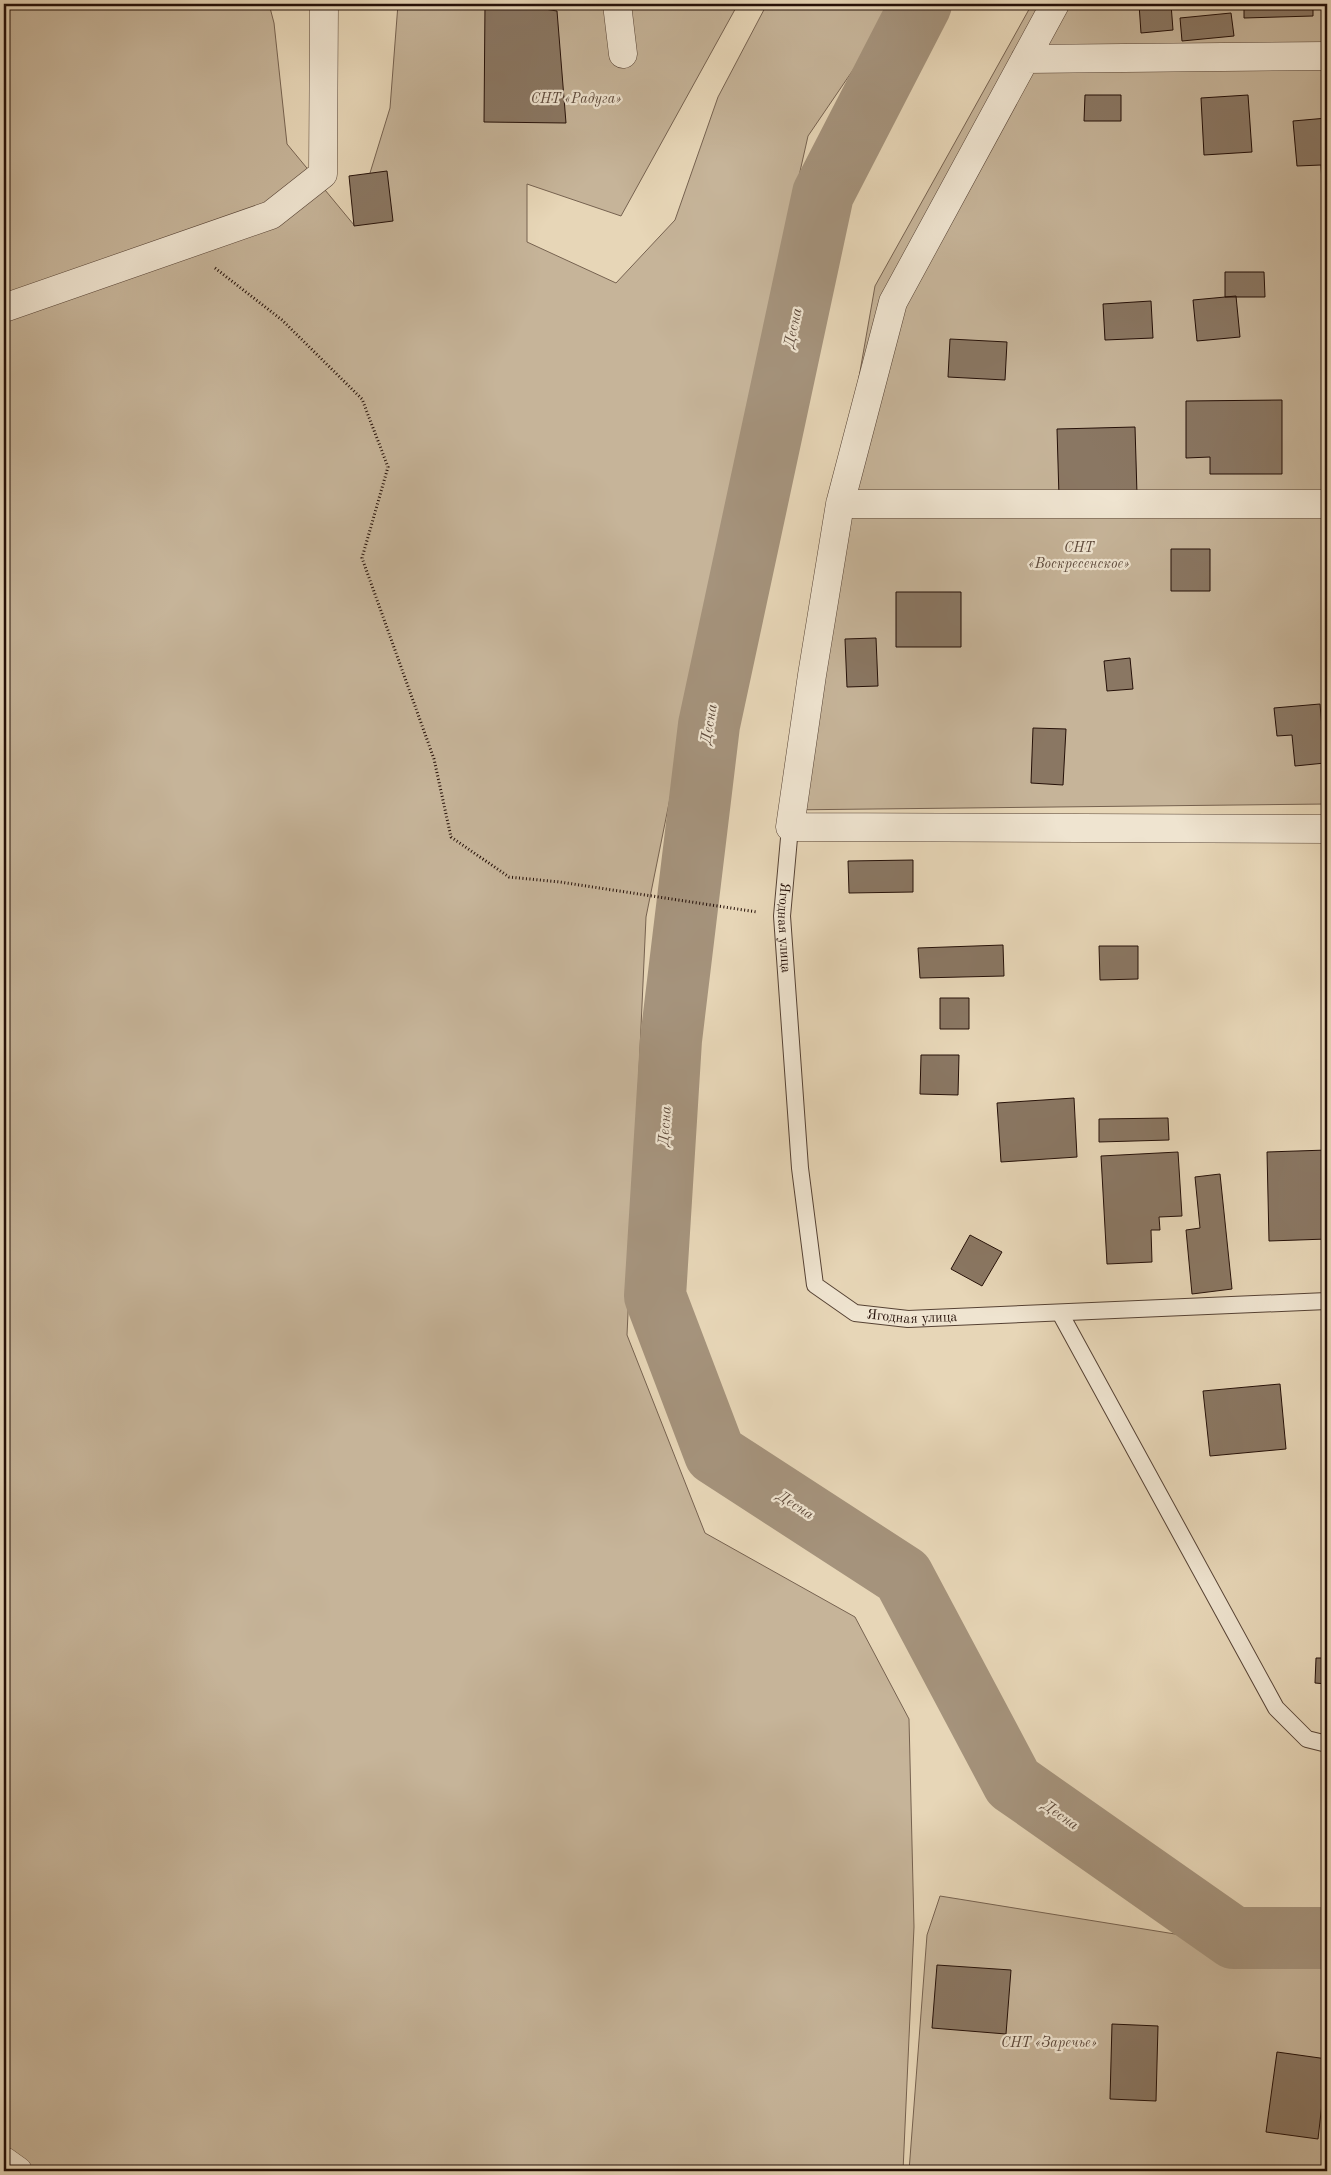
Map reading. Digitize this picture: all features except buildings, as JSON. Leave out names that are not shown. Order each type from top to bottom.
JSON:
[{"type":"street","points":[[4,308],[271,215],[323,174],[324,4]]},
{"type":"street","points":[[617,4],[623,54]]},
{"type":"street","points":[[1055,4],[892,302],[840,504],[812,675],[790,827],[1327,829]]},
{"type":"street","points":[[1025,59],[1327,56]]},
{"type":"street","points":[[840,504],[1327,504]]},
{"type":"street","points":[[4,2161],[18,2171]]},
{"type":"lane","name":"Ягодная улица","points":[[790,827],[782,916],[800,1168],[815,1285],[855,1313],[908,1319],[1327,1301]]},
{"type":"lane","points":[[1060,1313],[1276,1708],[1307,1739],[1327,1744]]},
{"type":"path","points":[[185,245],[282,320],[362,399],[388,467],[362,558],[434,759],[451,837],[509,877],[560,882],[782,916]]},
{"type":"green space","name":"СНТ «Радуга»","points":[[4,4],[269,4],[274,23],[287,144],[354,225],[390,108],[398,4],[738,4],[621,216],[527,184],[527,242],[616,283],[675,220],[718,97],[767,4],[898,4],[808,136],[769,309],[646,917],[627,1335],[705,1533],[855,1617],[909,1719],[914,1927],[903,2171],[4,2171]]},
{"type":"green space","name":"СНТ «Воскресенское»","points":[[1032,4],[1327,4],[1327,804],[783,810],[875,286]]},
{"type":"green space","name":"СНТ «Заречье»","points":[[940,1896],[1249,1946],[1327,1948],[1327,2171],[909,2171],[927,1935]]},
{"type":"waterway","name":"Десна","points":[[921,4],[823,194],[709,725],[671,1040],[655,1296],[715,1454],[903,1576],[1013,1783],[1234,1938],[1327,1938]]}]
